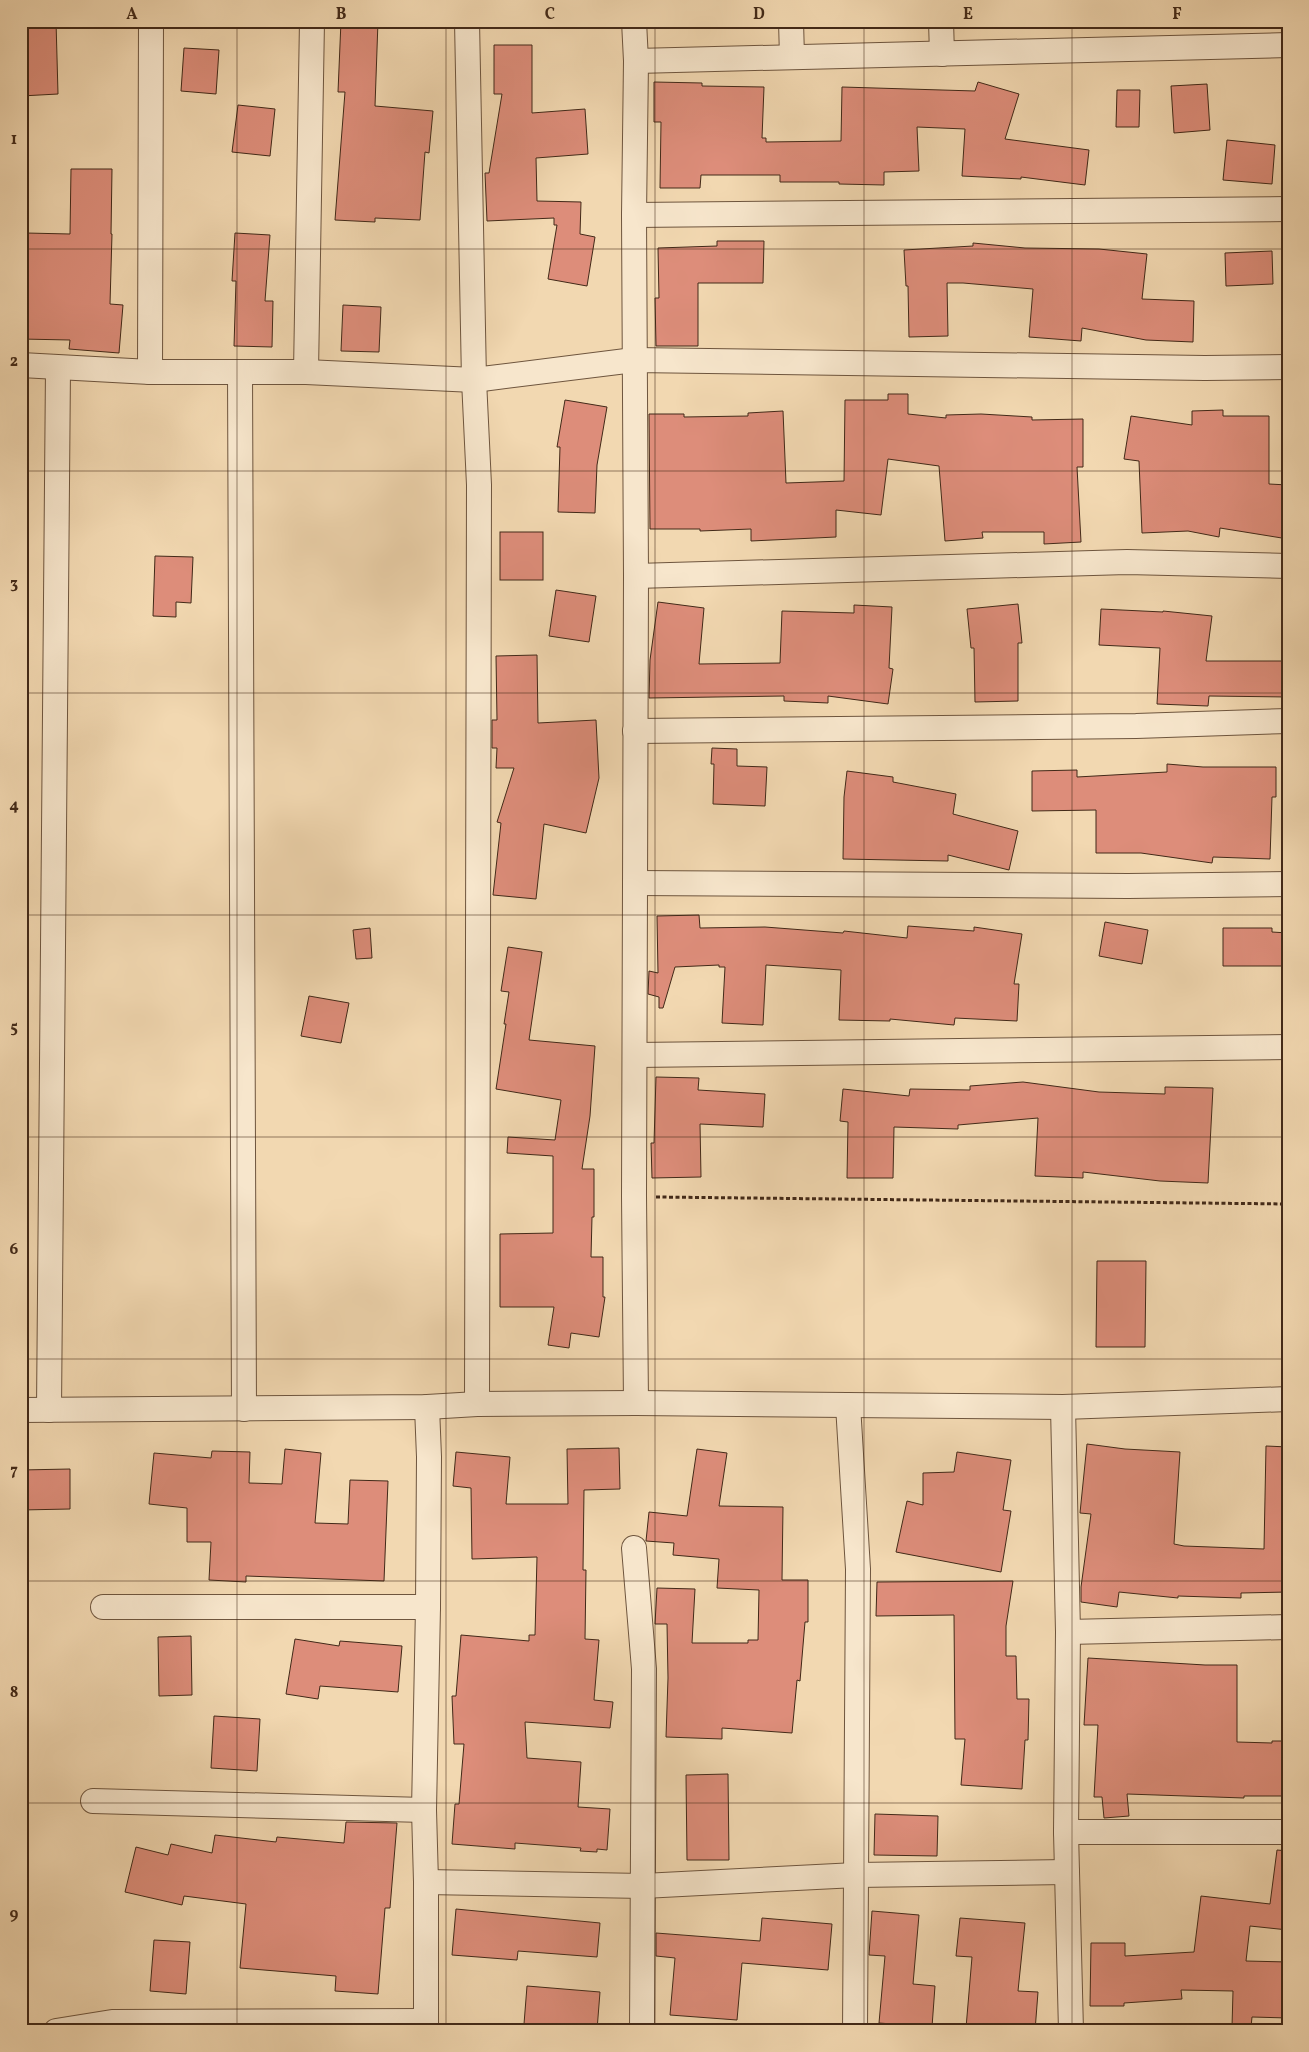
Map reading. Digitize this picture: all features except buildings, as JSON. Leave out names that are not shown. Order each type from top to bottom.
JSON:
[{"type":"street","points":[[150,372],[151,21]]},
{"type":"street","points":[[306,372],[312,21]]},
{"type":"street","points":[[467,21],[474,380],[479,485],[477,1404]]},
{"type":"street","points":[[634,21],[636,61],[634,215],[636,576],[634,1196],[636,1403]]},
{"type":"street","points":[[791,21],[792,57]]},
{"type":"street","points":[[941,21],[942,54]]},
{"type":"street","points":[[636,61],[1288,45]]},
{"type":"street","points":[[634,215],[1288,209]]},
{"type":"street","points":[[21,365],[150,372],[306,372],[474,380],[634,360],[1205,368],[1288,367]]},
{"type":"street","points":[[49,1410],[58,368]]},
{"type":"street","points":[[240,372],[244,1408]]},
{"type":"street","points":[[636,576],[1128,562],[1288,566]]},
{"type":"street","points":[[635,731],[1136,726],[1288,721]]},
{"type":"street","points":[[635,883],[1128,886],[1288,884]]},
{"type":"street","points":[[635,1055],[1288,1047]]},
{"type":"street","points":[[21,1410],[427,1407],[477,1404],[636,1403],[1063,1406],[1288,1399]]},
{"type":"street","points":[[848,1405],[858,1569],[855,2031]]},
{"type":"street","points":[[1063,1406],[1068,1632],[1066,1832],[1071,2031]]},
{"type":"street","points":[[56,2031],[112,2022],[426,2026],[424,1810],[428,1607],[427,1407]]},
{"type":"street","points":[[634,1548],[644,1669],[642,2031]]},
{"type":"street","points":[[103,1607],[428,1607]]},
{"type":"street","points":[[1068,1632],[1288,1627]]},
{"type":"street","points":[[93,1801],[424,1810]]},
{"type":"street","points":[[1066,1832],[1288,1832]]},
{"type":"street","points":[[426,1882],[643,1886],[856,1876],[1067,1872]]},
{"type":"path","points":[[634,1196],[1288,1204]]}]
